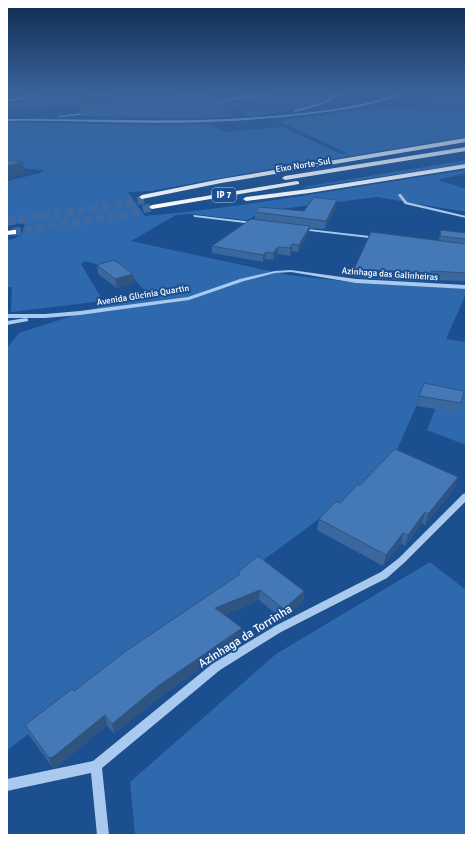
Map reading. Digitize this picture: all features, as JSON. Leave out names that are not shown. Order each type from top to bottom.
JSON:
[{"type":"highway","name":"Eixo Norte-Sul","points":[[466,140],[276,172],[143,198],[287,178],[466,149]]},
{"type":"highway","name":"Eixo Norte-Sul","points":[[466,155],[296,183],[154,209],[309,191],[466,166]]},
{"type":"street","points":[[400,195],[406,203],[466,217]]},
{"type":"street","points":[[195,216],[258,224]]},
{"type":"street","points":[[295,228],[380,239]]},
{"type":"street","name":"Azinhaga das Galinheiras","points":[[242,280],[275,272],[291,271],[356,281],[466,287]]},
{"type":"street","name":"Avenida Glicínia Quartin","points":[[7,316],[45,316],[80,313],[189,298],[242,280]]},
{"type":"street","name":"Avenida Glicínia Quartin","points":[[7,323],[45,316]]},
{"type":"street","name":"Azinhaga da Torrinha","points":[[7,785],[96,766],[216,667],[278,629],[384,575],[402,560],[466,496]]},
{"type":"street","points":[[96,766],[103,835]]},
{"type":"shaded area","points":[[7,130],[221,130],[225,132],[290,130],[341,154],[347,153],[298,130],[466,130],[466,137],[271,169],[150,191],[128,192],[145,216],[225,207],[466,170],[466,173],[438,180],[466,189],[466,212],[377,197],[264,211],[247,220],[191,214],[176,215],[131,241],[288,275],[359,283],[466,289],[466,294],[446,339],[466,342],[466,445],[427,430],[440,397],[422,393],[393,459],[350,496],[7,750],[7,348],[19,333],[146,292],[129,273],[85,261],[81,264],[103,301],[11,312],[12,287],[7,287],[7,240],[14,239],[22,234],[25,223],[7,225],[7,181],[40,173],[43,170],[7,167]]},
{"type":"shaded area","points":[[466,160],[466,164],[305,188],[303,187]]},
{"type":"shaded area","points":[[430,562],[466,590],[466,835],[135,835],[130,782],[276,654]]},
{"type":"building","points":[[7,160],[23,162],[7,166]]},
{"type":"building","points":[[314,197],[337,200],[326,221],[255,212],[260,207],[304,211]]},
{"type":"building","points":[[251,219],[310,226],[299,245],[292,244],[290,248],[278,247],[273,253],[266,252],[263,255],[212,246]]},
{"type":"building","points":[[441,230],[466,233],[466,239],[440,236]]},
{"type":"building","points":[[371,232],[466,244],[466,273],[431,271],[431,273],[354,269]]},
{"type":"building","points":[[114,260],[133,274],[115,279],[97,265]]},
{"type":"building","points":[[424,383],[464,391],[461,403],[419,396]]},
{"type":"building","points":[[395,449],[458,477],[428,514],[425,512],[408,535],[403,533],[386,555],[319,519],[336,501],[340,503],[358,484],[360,485]]},
{"type":"building","points":[[258,556],[304,591],[284,609],[260,590],[215,608],[242,628],[158,686],[112,724],[105,715],[53,757],[49,758],[25,725],[72,689],[74,691],[126,651],[240,574],[238,572]]},
{"type":"tunnel","points":[[7,222],[144,200]]},
{"type":"tunnel","points":[[13,232],[125,214],[152,207]]}]
